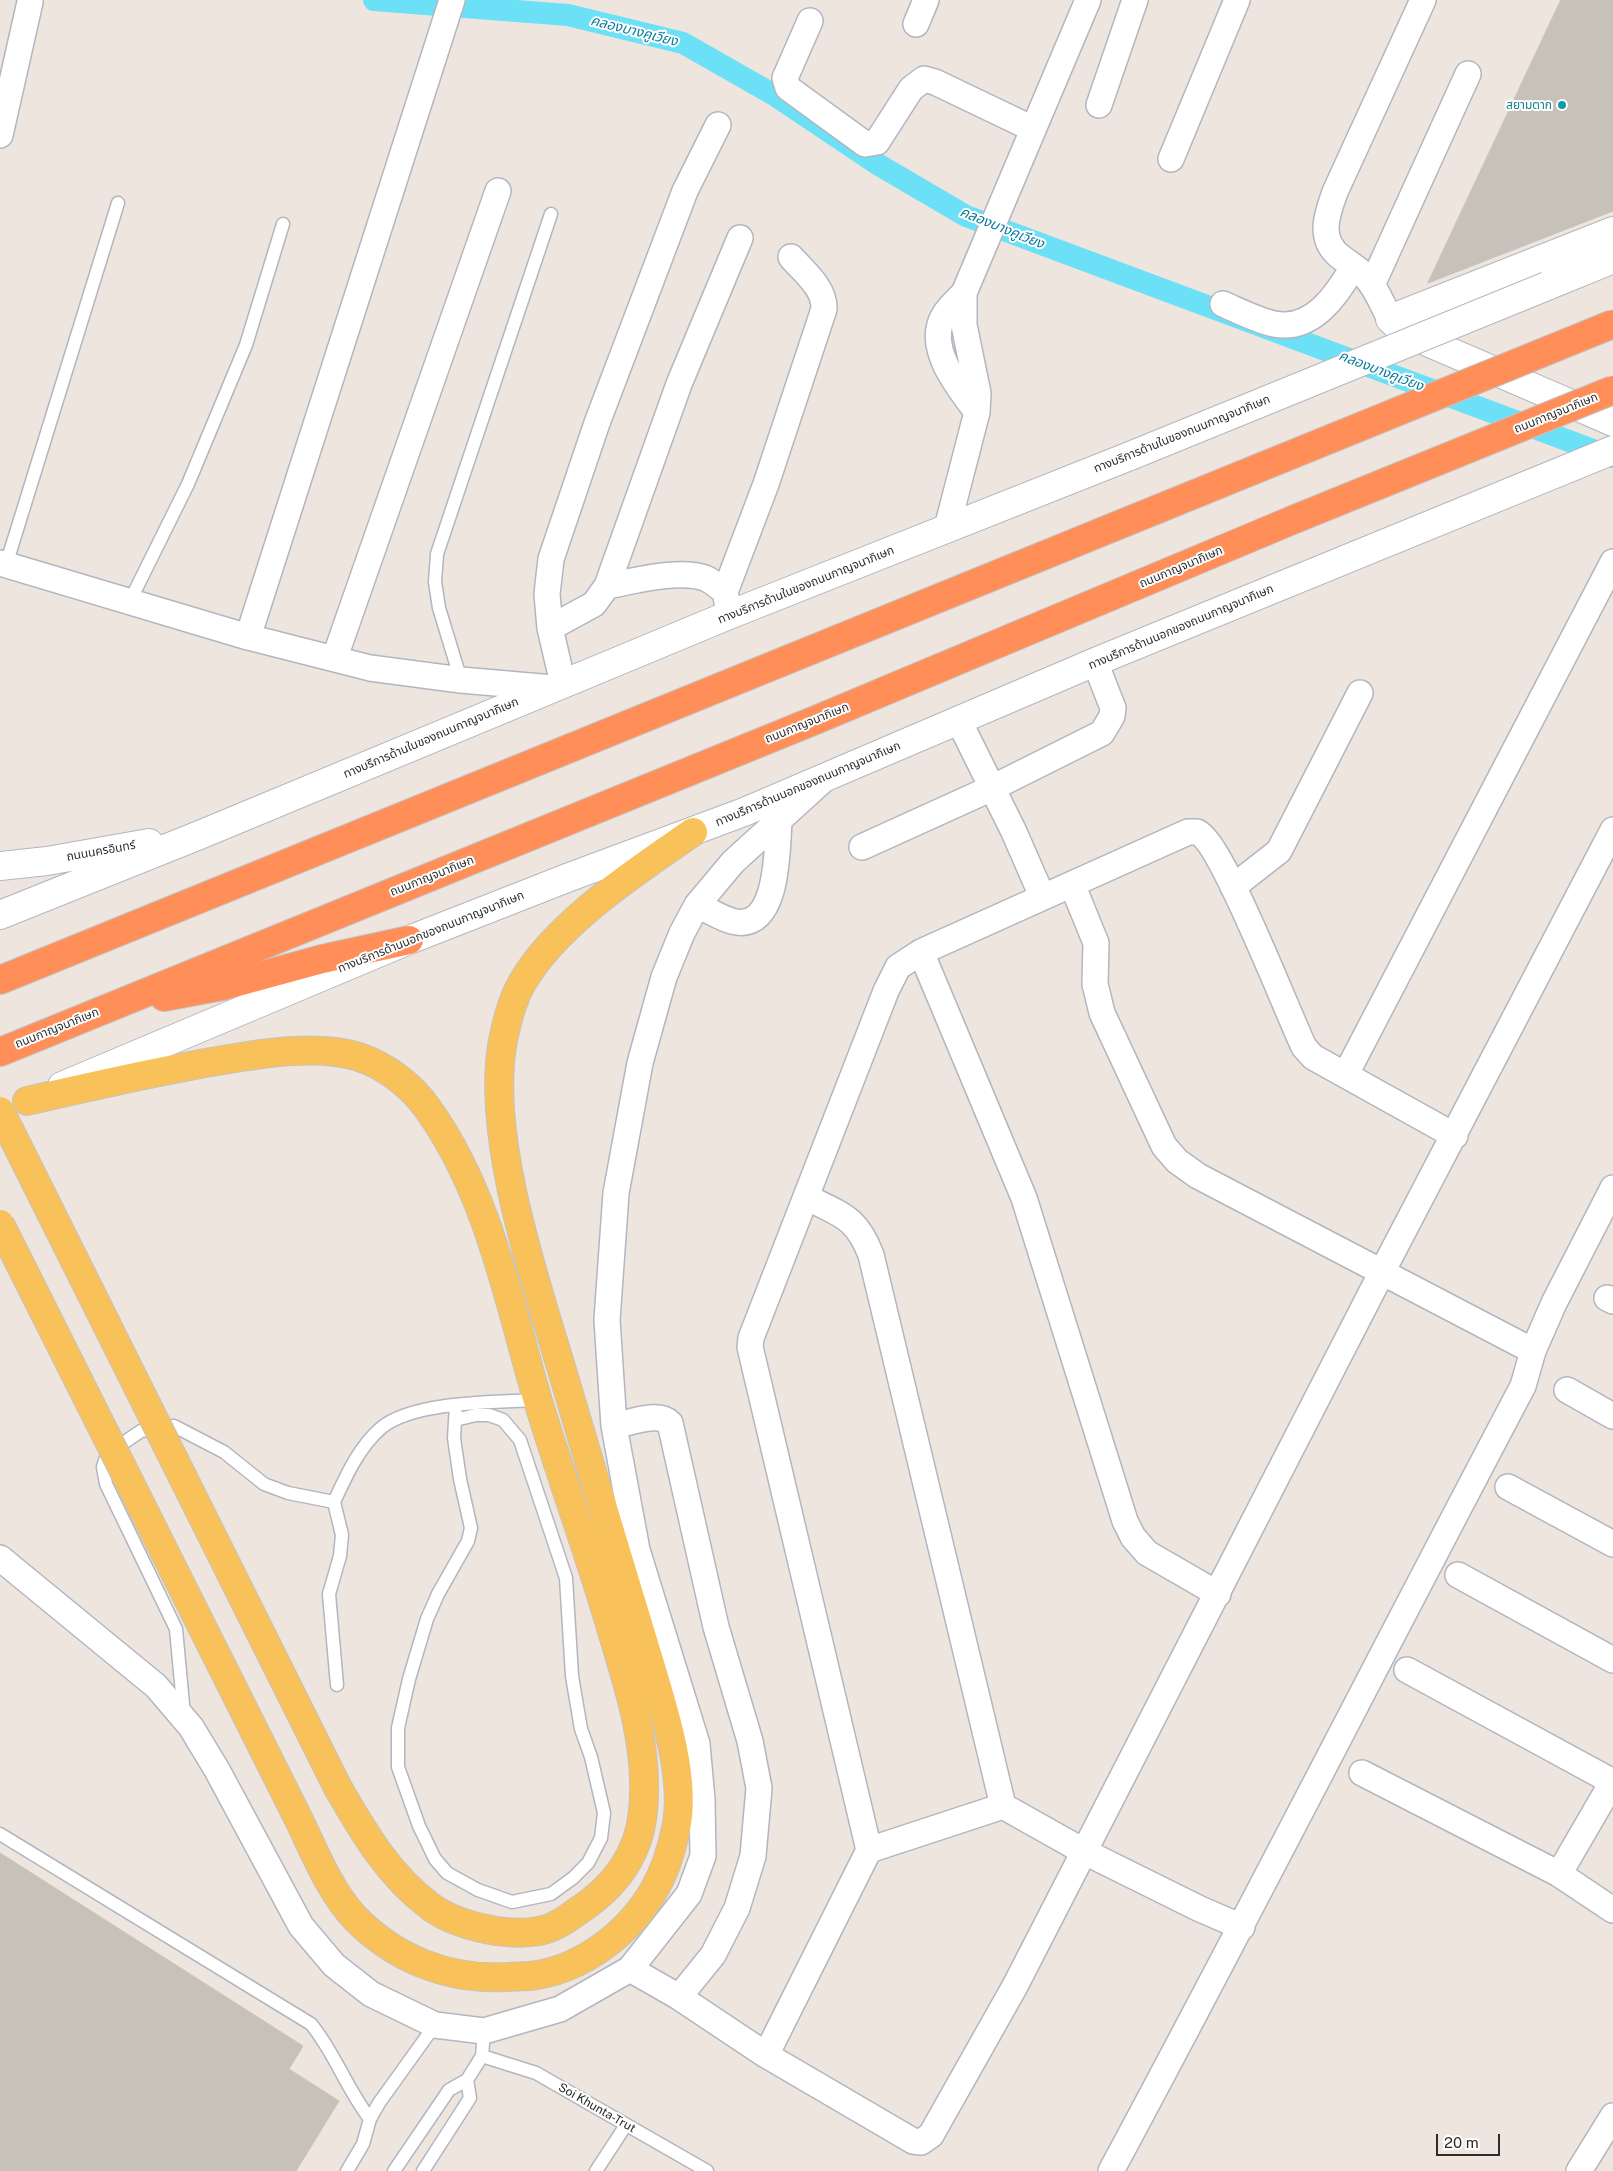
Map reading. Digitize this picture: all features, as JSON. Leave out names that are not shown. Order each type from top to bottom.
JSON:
[{"type":"highway","points":[[0,980],[1613,324]]},
{"type":"highway","name":"ถนนกาญจนาภิเษก","points":[[0,1052],[818,719],[1295,519],[1613,390]]},
{"type":"highway","points":[[120,1003],[223,986],[322,959],[409,940]]},
{"type":"main road","points":[[1613,231],[1390,319],[1404,332],[1613,422]]},
{"type":"main road","name":"ทางบริการด้านในของถนนกาญจนาภิเษก","points":[[0,915],[202,834],[558,686],[727,603],[947,528],[1130,456],[1613,258]]},
{"type":"main road","name":"ทางบริการด้านนอกของถนนกาญจนาภิเษก","points":[[0,1112],[409,940],[693,832],[825,778],[1096,662],[1613,450]]},
{"type":"main road","points":[[0,1224],[331,1885],[355,1918],[408,1957],[432,1968],[458,1975],[489,1978],[536,1975],[562,1968],[587,1957],[612,1939],[631,1920],[655,1889],[678,1823],[678,1785],[665,1715],[548,1324],[519,1218],[503,1139],[500,1082],[502,1049],[510,1009],[522,983],[542,954],[574,923],[634,872],[693,832]]},
{"type":"main road","name":"ถนนนครอินทร์","points":[[0,866],[47,861],[202,834]]},
{"type":"main road","points":[[0,1112],[338,1788],[370,1844],[399,1879],[431,1907],[454,1921],[501,1930],[524,1932],[548,1929],[592,1902],[613,1882],[627,1862],[640,1834],[644,1806],[644,1771],[632,1697],[596,1576],[538,1400],[517,1318],[488,1225],[456,1155],[427,1107],[397,1076],[358,1056],[313,1050],[265,1053],[153,1073],[27,1100]]},
{"type":"street","points":[[248,637],[452,0]]},
{"type":"street","points":[[916,24],[926,0]]},
{"type":"street","points":[[947,528],[977,412],[955,382],[940,347],[939,332],[942,319],[964,293],[1088,0]]},
{"type":"street","points":[[1099,105],[1135,0]]},
{"type":"street","points":[[1171,159],[1237,0]]},
{"type":"street","points":[[1390,319],[1372,285],[1335,253],[1328,244],[1325,223],[1336,192],[1423,0]]},
{"type":"street","points":[[0,135],[30,2]]},
{"type":"street","points":[[810,21],[785,78],[785,83],[788,88],[865,144],[877,142],[911,89],[924,79],[935,82],[1033,129]]},
{"type":"street","points":[[1372,285],[1468,74]]},
{"type":"street","points":[[3,564],[248,637],[335,657],[370,668],[461,680],[558,686],[547,594],[551,559],[597,423],[684,191],[718,125]]},
{"type":"street","points":[[335,657],[498,191]]},
{"type":"street","points":[[550,628],[594,604],[607,586],[679,384],[740,238]]},
{"type":"street","points":[[727,603],[824,309],[824,299],[820,292],[791,257]]},
{"type":"street","points":[[1223,304],[1275,324],[1293,324],[1309,318],[1323,308],[1337,294],[1353,267]]},
{"type":"street","points":[[1346,1074],[1613,562]]},
{"type":"street","points":[[607,586],[665,577],[695,576],[707,579],[727,603]]},
{"type":"street","points":[[862,846],[992,788],[1102,732],[1108,726],[1113,708],[1096,662]]},
{"type":"street","points":[[1233,887],[1279,851],[1360,693]]},
{"type":"street","points":[[959,721],[1042,896]]},
{"type":"street","points":[[0,1558],[156,1686],[184,1719],[217,1770],[301,1926],[334,1965],[371,1994],[435,2025],[484,2031],[560,2009],[630,1969],[689,1894],[703,1856],[702,1800],[697,1744],[638,1550],[614,1426],[607,1320],[616,1193],[640,1063],[664,977],[682,933],[697,905],[733,862],[825,778]]},
{"type":"street","points":[[697,905],[736,922],[746,922],[763,910],[770,898],[775,880],[779,821]]},
{"type":"street","points":[[630,1969],[679,1997],[766,2055],[913,2141],[921,2142],[927,2138],[938,2124],[1015,1986],[1382,1272],[1455,1136],[1613,830]]},
{"type":"street","points":[[766,2055],[869,1850],[750,1348],[755,1323],[892,977],[898,967],[921,952],[1042,896],[1188,832],[1196,832],[1210,842],[1233,887],[1304,1047],[1313,1057],[1455,1136]]},
{"type":"street","points":[[1072,884],[1096,943],[1095,984],[1102,1013],[1164,1146],[1177,1161],[1198,1176],[1533,1351]]},
{"type":"street","points":[[921,952],[1024,1198],[1125,1521],[1133,1537],[1146,1553],[1218,1594]]},
{"type":"street","points":[[1111,2171],[1242,1927],[1396,1625],[1523,1386],[1533,1351],[1567,1276],[1613,1188]]},
{"type":"street","points":[[806,1197],[852,1221],[862,1234],[871,1255],[1003,1806],[1083,1851],[1200,1909],[1242,1927]]},
{"type":"street","points":[[1567,1390],[1613,1416]]},
{"type":"street","points":[[614,1426],[657,1417],[666,1419],[670,1423],[716,1627],[750,1741],[760,1788],[753,1856],[737,1908],[713,1955],[679,1997]]},
{"type":"street","points":[[1508,1486],[1613,1544]]},
{"type":"street","points":[[1458,1575],[1613,1660]]},
{"type":"street","points":[[1407,1670],[1613,1782],[1559,1874]]},
{"type":"street","points":[[1362,1773],[1559,1874],[1613,1910]]},
{"type":"street","points":[[869,1850],[1003,1806]]},
{"type":"street","points":[[1584,2169],[1613,2116]]},
{"type":"lane","points":[[3,564],[118,203]]},
{"type":"lane","points":[[461,680],[440,608],[435,582],[437,554],[552,214]]},
{"type":"lane","points":[[129,603],[188,484],[246,346],[283,224]]},
{"type":"lane","points":[[337,1684],[329,1594],[340,1556],[342,1536],[334,1502],[369,1440],[383,1427],[406,1415],[456,1405],[538,1400]]},
{"type":"lane","points":[[455,1420],[476,1415],[489,1415],[503,1420],[520,1440],[566,1578],[572,1676],[581,1729],[591,1757],[604,1813],[601,1838],[588,1863],[574,1878],[551,1894],[512,1902],[478,1890],[447,1873],[435,1859],[420,1826],[398,1767],[398,1728],[409,1679],[422,1636],[438,1594],[468,1541],[470,1528],[454,1438],[455,1420],[456,1405]]},
{"type":"lane","points":[[184,1719],[176,1628],[106,1484],[103,1466],[107,1454],[141,1431],[174,1426],[224,1452],[264,1484],[288,1493],[334,1502]]},
{"type":"lane","points":[[0,1834],[311,2024],[325,2042],[353,2097],[370,2119]]},
{"type":"lane","points":[[346,2171],[363,2144],[370,2119],[435,2025]]},
{"type":"lane","points":[[394,2171],[450,2090],[467,2080],[482,2056],[484,2031]]},
{"type":"lane","name":"Soi Khunta-Trut","points":[[482,2056],[536,2073],[708,2171]]},
{"type":"lane","points":[[423,2171],[470,2098],[467,2080]]},
{"type":"lane","points":[[596,2171],[626,2124]]},
{"type":"building","name":"สยามตาก","points":[[1561,0],[1613,0],[1613,211],[1428,283]]},
{"type":"building","points":[[0,1853],[303,2046],[289,2069],[339,2101],[296,2171],[0,2171]]},
{"type":"waterway","name":"คลองบางคูเวียง","points":[[374,0],[568,15],[683,43],[776,96],[879,165],[966,216],[1612,457]]},
{"type":"place","name":"สยามตาก","points":[[1562,105]]}]
